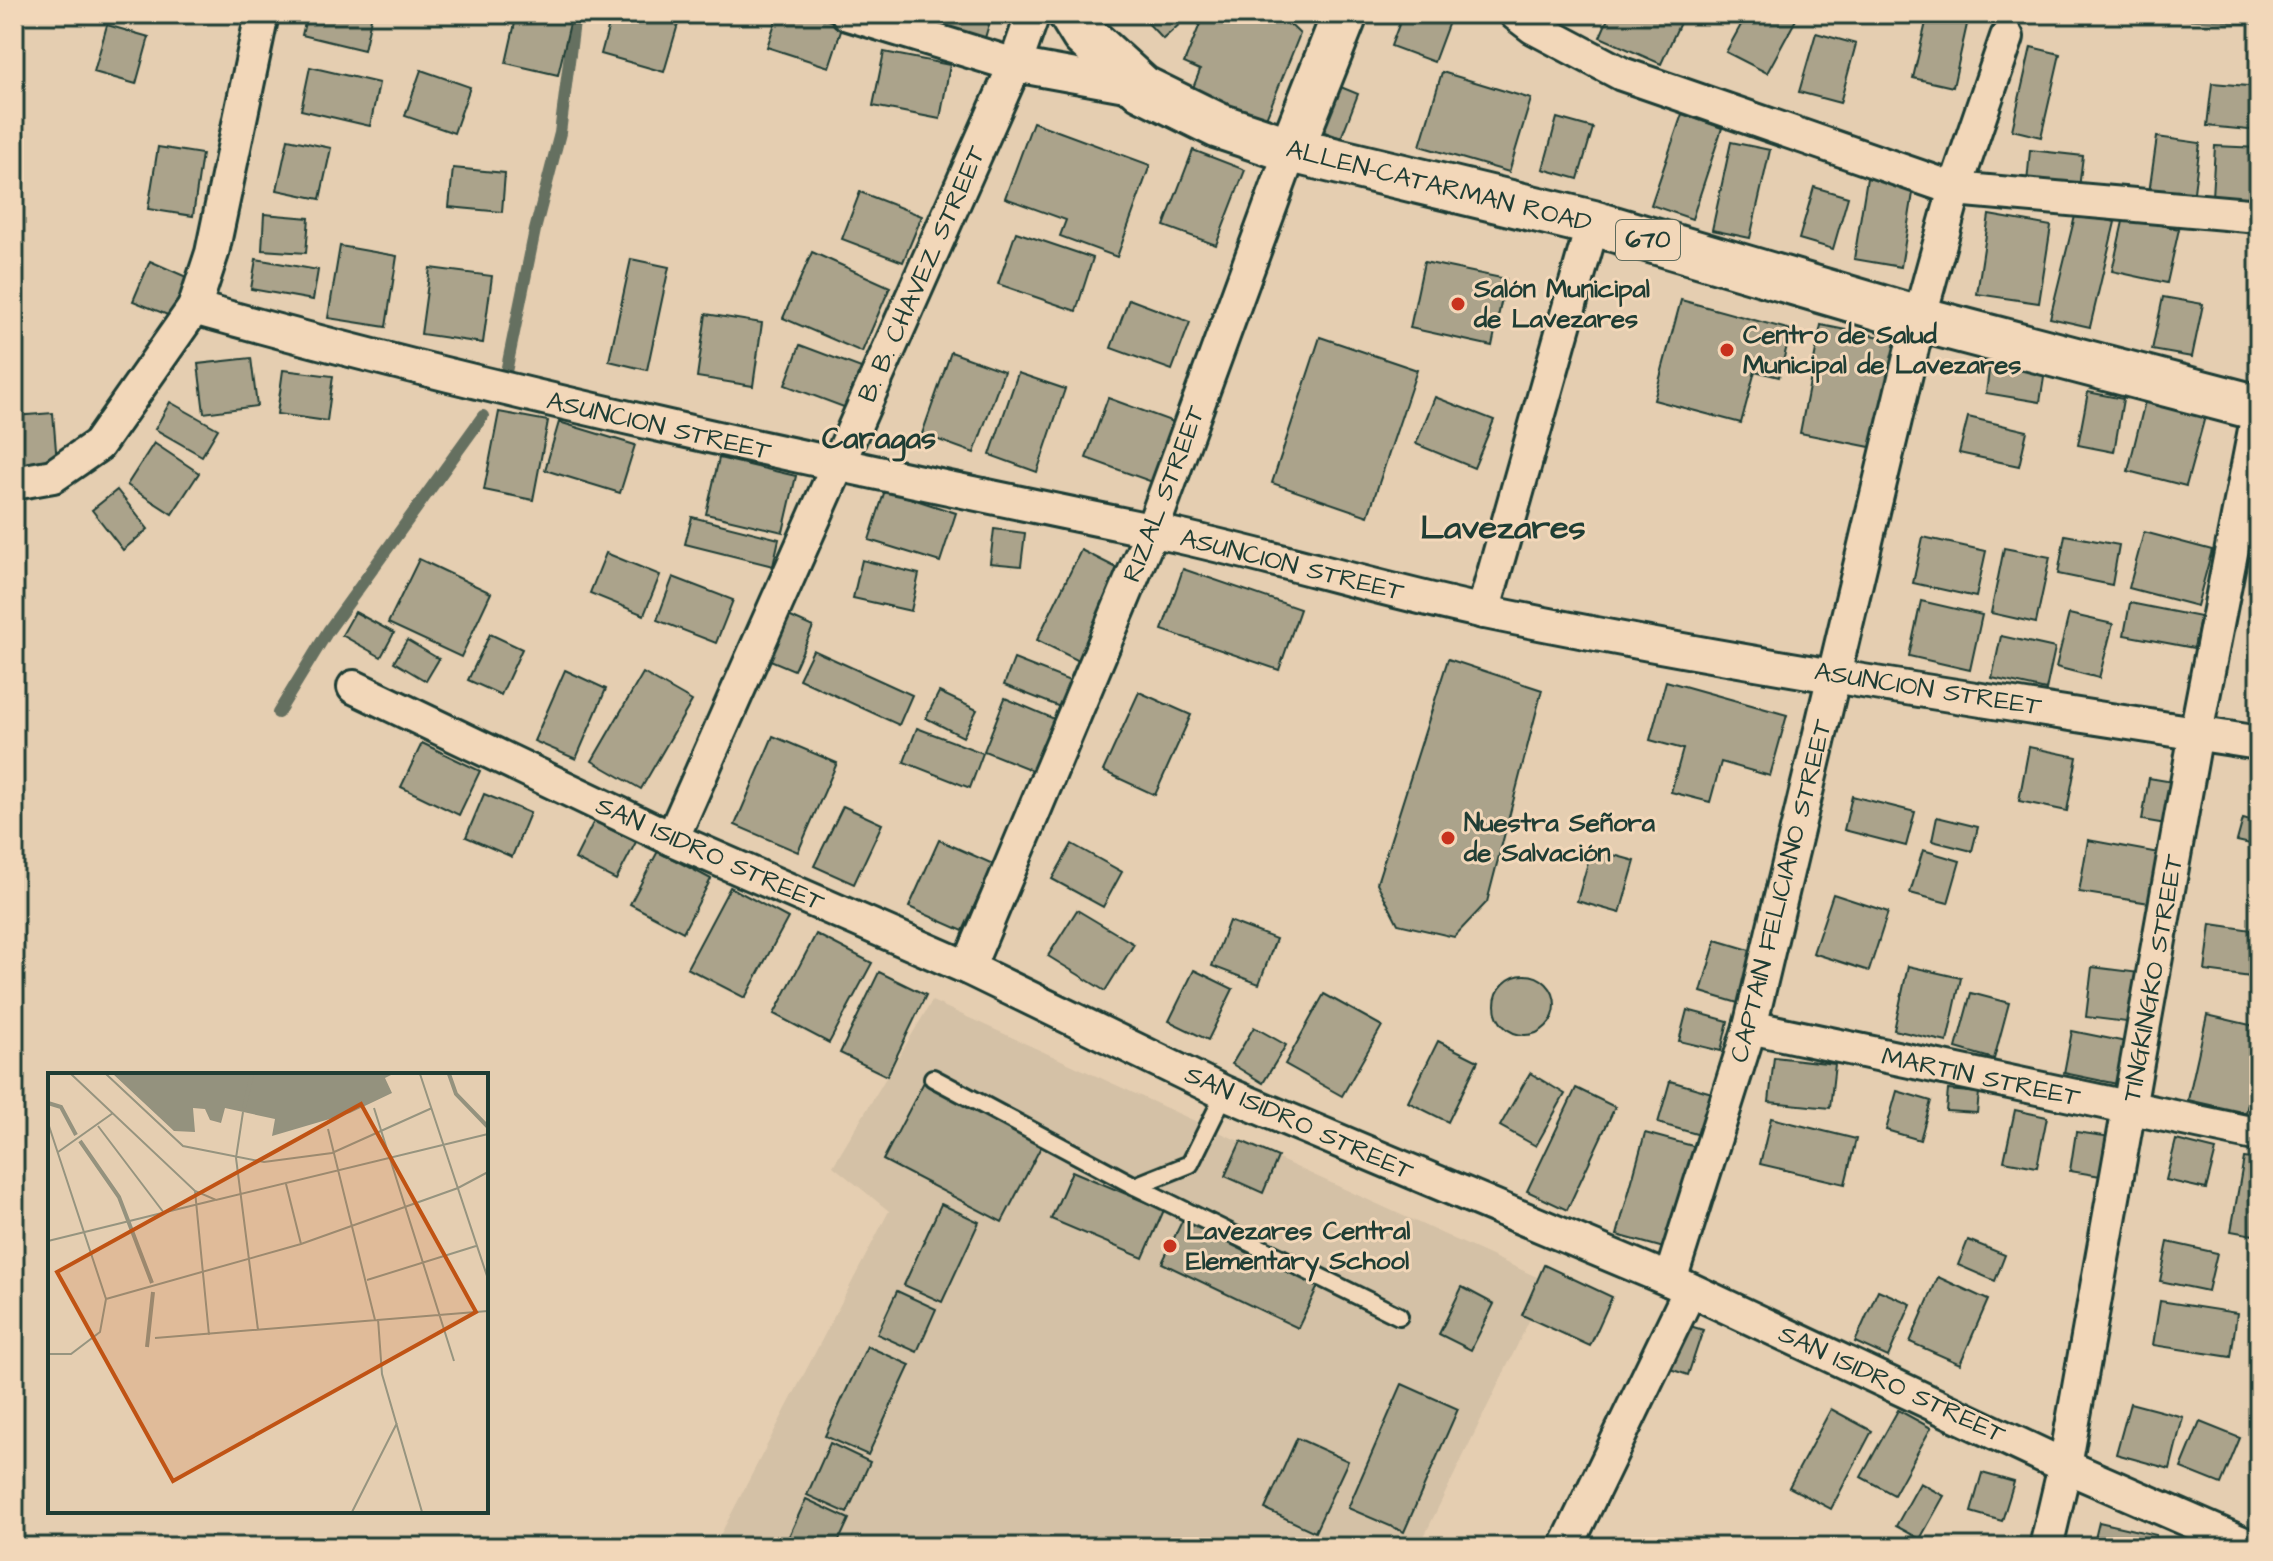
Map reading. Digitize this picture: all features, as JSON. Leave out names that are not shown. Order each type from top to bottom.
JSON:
[{"type":"main road","name":"ALLEN-CATARMAN ROAD","points":[[1071,14],[1084,35],[1142,88],[1219,126],[1291,150],[1593,223],[1919,319],[2259,408]]},
{"type":"main road","name":"RIZAL STREET","points":[[1291,150],[1345,14]]},
{"type":"street","points":[[14,483],[53,476],[98,445],[194,308],[212,253],[262,14]]},
{"type":"street","points":[[848,14],[1015,65],[1142,88]]},
{"type":"street","name":"B. B. CHAVEZ STREET","points":[[672,839],[1015,65],[1033,14]]},
{"type":"street","points":[[1516,14],[1533,27],[1622,74],[1955,189],[2259,216]]},
{"type":"street","name":"CAPTAIN FELICIANO STREET","points":[[1566,1547],[1680,1285],[1750,1027],[1919,319],[1955,189],[2007,37]]},
{"type":"street","name":"RIZAL STREET","points":[[968,968],[1152,530],[1291,150]]},
{"type":"street","points":[[1483,612],[1593,223]]},
{"type":"street","name":"ASUNCION STREET","points":[[194,308],[524,395],[837,467],[1152,530],[1483,612],[1835,675],[2259,743]]},
{"type":"street","name":"TINGKINGKO STREET","points":[[2046,1547],[2065,1466],[2196,733],[2259,408]]},
{"type":"street","name":"SAN ISIDRO STREET","points":[[354,687],[672,839],[968,968],[1225,1093],[1680,1285],[2065,1466],[2251,1547]]},
{"type":"street","name":"MARTIN STREET","points":[[1750,1027],[2259,1135]]},
{"type":"lane","points":[[933,1078],[1135,1186],[1399,1316]]},
{"type":"lane","points":[[1135,1186],[1190,1164],[1225,1093]]},
{"type":"shaded area","points":[[2159,14],[2259,14],[2259,24],[2180,19]]},
{"type":"shaded area","name":"Lavezares Central Elementary School","points":[[932,1001],[1548,1282],[1419,1547],[714,1547],[889,1211],[833,1166]]},
{"type":"building","points":[[307,14],[372,14],[364,50],[302,35]]},
{"type":"building","points":[[517,14],[570,23],[558,75],[506,63]]},
{"type":"building","points":[[612,14],[681,14],[664,72],[601,54]]},
{"type":"building","points":[[778,14],[809,14],[843,25],[829,67],[767,47]]},
{"type":"building","points":[[905,14],[992,14],[985,38],[905,18]]},
{"type":"building","points":[[1145,14],[1191,14],[1163,39],[1142,17]]},
{"type":"building","points":[[1211,14],[1279,14],[1300,34],[1264,123],[1191,93],[1200,70],[1184,63],[1200,24]]},
{"type":"building","points":[[1403,14],[1435,14],[1450,19],[1434,62],[1391,46]]},
{"type":"building","points":[[1610,14],[1684,14],[1661,64],[1600,37]]},
{"type":"building","points":[[1747,14],[1799,14],[1767,73],[1726,52]]},
{"type":"building","points":[[1928,14],[1968,20],[1953,87],[1913,78]]},
{"type":"building","points":[[107,25],[149,37],[136,84],[94,72]]},
{"type":"building","points":[[1816,33],[1856,44],[1840,103],[1799,92]]},
{"type":"building","points":[[2031,47],[2060,54],[2041,137],[2012,130]]},
{"type":"building","points":[[884,52],[950,65],[940,119],[873,106]]},
{"type":"building","points":[[310,67],[379,83],[370,126],[301,110]]},
{"type":"building","points":[[421,70],[470,87],[454,133],[405,116]]},
{"type":"building","points":[[1442,72],[1531,99],[1509,172],[1420,146]]},
{"type":"building","points":[[1331,83],[1358,94],[1341,138],[1314,128]]},
{"type":"building","points":[[2212,83],[2259,87],[2259,131],[2207,126]]},
{"type":"building","points":[[1682,114],[1722,128],[1692,219],[1651,205]]},
{"type":"building","points":[[1557,118],[1593,128],[1578,179],[1543,169]]},
{"type":"building","points":[[1033,122],[1150,165],[1117,257],[1060,236],[1066,220],[1005,198]]},
{"type":"building","points":[[2157,137],[2200,143],[2193,200],[2149,193]]},
{"type":"building","points":[[288,139],[331,148],[320,199],[277,190]]},
{"type":"building","points":[[1731,142],[1770,150],[1750,238],[1712,230]]},
{"type":"building","points":[[2215,146],[2259,148],[2259,200],[2212,197]]},
{"type":"building","points":[[158,147],[202,154],[193,216],[148,209]]},
{"type":"building","points":[[1193,150],[1245,170],[1216,245],[1164,226]]},
{"type":"building","points":[[2030,150],[2083,156],[2079,188],[2027,183]]},
{"type":"building","points":[[453,168],[505,173],[502,212],[449,207]]},
{"type":"building","points":[[1867,178],[1914,187],[1901,267],[1854,259]]},
{"type":"building","points":[[1814,187],[1848,197],[1833,249],[1799,239]]},
{"type":"building","points":[[860,192],[922,216],[903,262],[842,239]]},
{"type":"building","points":[[2076,212],[2115,222],[2090,327],[2050,318]]},
{"type":"building","points":[[264,214],[309,218],[306,253],[262,250]]},
{"type":"building","points":[[1989,215],[2051,226],[2039,303],[1977,294]]},
{"type":"building","points":[[2124,217],[2179,229],[2167,283],[2112,271]]},
{"type":"building","points":[[1016,232],[1093,258],[1076,311],[998,284]]},
{"type":"building","points":[[340,246],[397,256],[386,327],[328,318]]},
{"type":"building","points":[[812,252],[890,287],[862,352],[783,318]]},
{"type":"building","points":[[256,259],[318,270],[313,300],[251,289]]},
{"type":"building","points":[[631,259],[669,267],[647,370],[609,361]]},
{"type":"building","points":[[150,261],[191,279],[175,318],[133,301]]},
{"type":"building","name":"Salón Municipal de Lavezares","points":[[1424,262],[1506,279],[1492,346],[1410,328]]},
{"type":"building","points":[[430,268],[492,276],[483,343],[421,334]]},
{"type":"building","points":[[2163,297],[2203,304],[2192,357],[2152,350]]},
{"type":"building","points":[[1129,299],[1190,322],[1172,370],[1111,348]]},
{"type":"building","name":"Centro de Salud Municipal de Lavezares","points":[[1681,300],[1791,330],[1779,377],[1755,371],[1741,423],[1654,400]]},
{"type":"building","points":[[706,314],[762,323],[753,386],[697,377]]},
{"type":"building","points":[[1821,325],[1906,342],[1885,450],[1800,433]]},
{"type":"building","points":[[1320,337],[1417,370],[1368,516],[1272,483]]},
{"type":"building","points":[[800,345],[864,369],[849,409],[785,385]]},
{"type":"building","points":[[951,352],[1004,371],[974,453],[922,434]]},
{"type":"building","points":[[1991,356],[2046,365],[2040,402],[1986,393]]},
{"type":"building","points":[[251,358],[257,406],[204,413],[198,364]]},
{"type":"building","points":[[283,370],[333,376],[327,421],[277,414]]},
{"type":"building","points":[[1018,373],[1065,389],[1037,472],[990,455]]},
{"type":"building","points":[[2088,392],[2123,399],[2114,452],[2078,445]]},
{"type":"building","points":[[1435,397],[1494,420],[1474,468],[1416,444]]},
{"type":"building","points":[[2146,397],[2206,413],[2186,486],[2128,471]]},
{"type":"building","points":[[1108,398],[1179,424],[1158,484],[1086,458]]},
{"type":"building","points":[[170,402],[218,429],[202,456],[155,429]]},
{"type":"building","points":[[499,412],[548,421],[533,500],[484,490]]},
{"type":"building","points":[[53,413],[57,463],[14,466],[14,416]]},
{"type":"building","points":[[1968,417],[2027,431],[2019,466],[1959,453]]},
{"type":"building","points":[[559,422],[635,445],[620,493],[545,470]]},
{"type":"building","points":[[154,443],[199,473],[172,514],[127,485]]},
{"type":"building","points":[[719,458],[796,476],[783,532],[706,514]]},
{"type":"building","points":[[117,490],[148,529],[123,550],[92,510]]},
{"type":"building","points":[[885,490],[956,513],[940,562],[869,540]]},
{"type":"building","points":[[692,517],[779,539],[773,566],[685,544]]},
{"type":"building","points":[[994,529],[1025,533],[1021,566],[990,563]]},
{"type":"building","points":[[2144,532],[2212,550],[2197,606],[2129,588]]},
{"type":"building","points":[[2065,535],[2119,545],[2112,585],[2058,574]]},
{"type":"building","points":[[1923,537],[1986,551],[1976,597],[1913,583]]},
{"type":"building","points":[[2004,548],[2050,557],[2036,623],[1991,613]]},
{"type":"building","points":[[1081,550],[1127,573],[1083,663],[1037,640]]},
{"type":"building","points":[[606,553],[660,575],[644,615],[590,593]]},
{"type":"building","points":[[419,559],[491,593],[461,657],[388,623]]},
{"type":"building","points":[[862,560],[919,574],[911,611],[853,598]]},
{"type":"building","points":[[1183,569],[1300,609],[1279,670],[1162,630]]},
{"type":"building","points":[[673,577],[733,600],[716,643],[657,620]]},
{"type":"building","points":[[1921,601],[1982,615],[1970,670],[1909,656]]},
{"type":"building","points":[[2130,603],[2200,617],[2194,648],[2124,635]]},
{"type":"building","points":[[355,612],[394,633],[381,657],[342,635]]},
{"type":"building","points":[[782,613],[813,627],[794,670],[763,657]]},
{"type":"building","points":[[2069,614],[2113,624],[2099,678],[2056,667]]},
{"type":"building","points":[[490,634],[522,649],[501,695],[468,680]]},
{"type":"building","points":[[2001,636],[2055,648],[2046,690],[1992,678]]},
{"type":"building","points":[[407,640],[439,659],[426,681],[394,662]]},
{"type":"building","points":[[813,650],[912,695],[899,725],[799,679]]},
{"type":"building","points":[[1014,659],[1070,681],[1060,707],[1004,685]]},
{"type":"building","name":"Nuestra Señora de Salvación","points":[[1448,659],[1542,690],[1487,902],[1454,937],[1398,924],[1377,883]]},
{"type":"building","points":[[565,670],[606,689],[576,759],[534,741]]},
{"type":"building","points":[[643,673],[692,701],[641,789],[592,761]]},
{"type":"building","points":[[1666,681],[1787,715],[1770,776],[1721,762],[1710,802],[1671,792],[1683,749],[1650,740]]},
{"type":"building","points":[[939,692],[977,710],[963,737],[926,718]]},
{"type":"building","points":[[1139,692],[1191,715],[1155,795],[1103,771]]},
{"type":"building","points":[[1005,698],[1064,723],[1044,775],[984,751]]},
{"type":"building","points":[[917,728],[983,753],[970,788],[904,762]]},
{"type":"building","points":[[773,736],[837,763],[798,852],[735,825]]},
{"type":"building","points":[[422,743],[480,771],[459,815],[401,787]]},
{"type":"building","points":[[2029,747],[2077,757],[2067,811],[2019,801]]},
{"type":"building","points":[[2256,776],[2259,777],[2259,814],[2252,813]]},
{"type":"building","points":[[2149,778],[2179,783],[2172,825],[2142,820]]},
{"type":"building","points":[[484,794],[530,813],[512,857],[466,837]]},
{"type":"building","points":[[1852,796],[1915,812],[1906,846],[1844,830]]},
{"type":"building","points":[[843,806],[882,824],[854,884],[814,866]]},
{"type":"building","points":[[1937,817],[1978,827],[1972,851],[1932,841]]},
{"type":"building","points":[[2243,819],[2259,823],[2259,846],[2237,841]]},
{"type":"building","points":[[594,821],[636,842],[616,880],[575,859]]},
{"type":"building","points":[[939,840],[993,864],[963,931],[909,907]]},
{"type":"building","points":[[2088,840],[2159,853],[2150,903],[2079,892]]},
{"type":"building","points":[[1072,844],[1122,872],[1103,907],[1052,879]]},
{"type":"building","points":[[1592,849],[1635,861],[1620,913],[1577,901]]},
{"type":"building","points":[[1923,850],[1960,861],[1948,903],[1910,893]]},
{"type":"building","points":[[658,851],[711,879],[683,932],[630,904]]},
{"type":"building","points":[[730,887],[788,918],[745,998],[687,968]]},
{"type":"building","points":[[1833,894],[1888,912],[1869,971],[1813,953]]},
{"type":"building","points":[[1077,910],[1134,944],[1105,991],[1048,956]]},
{"type":"building","points":[[1229,921],[1276,939],[1259,984],[1212,966]]},
{"type":"building","points":[[2211,924],[2259,931],[2259,978],[2205,971]]},
{"type":"building","points":[[816,934],[872,963],[829,1043],[774,1014]]},
{"type":"building","points":[[1716,940],[1763,954],[1748,1006],[1701,992]]},
{"type":"building","points":[[1908,966],[1961,978],[1947,1042],[1894,1030]]},
{"type":"building","points":[[2092,967],[2140,973],[2134,1023],[2086,1017]]},
{"type":"building","points":[[1194,970],[1233,989],[1208,1040],[1169,1021]]},
{"type":"building","points":[[879,972],[926,995],[887,1076],[840,1053]]},
{"type":"building","points":[[1525,975],[1536,977],[1546,984],[1553,994],[1553,1016],[1546,1026],[1536,1033],[1525,1035],[1514,1033],[1504,1026],[1497,1016],[1495,1005],[1497,994],[1504,984],[1514,977]]},
{"type":"building","points":[[1971,993],[2009,1003],[1994,1059],[1956,1048]]},
{"type":"building","points":[[1324,994],[1382,1026],[1342,1096],[1285,1064]]},
{"type":"building","points":[[1687,1010],[1728,1021],[1721,1051],[1679,1041]]},
{"type":"building","points":[[2207,1015],[2259,1027],[2259,1052],[2246,1113],[2188,1100]]},
{"type":"building","points":[[1254,1027],[1286,1045],[1263,1083],[1232,1064]]},
{"type":"building","points":[[2072,1031],[2131,1043],[2122,1085],[2064,1073]]},
{"type":"building","points":[[1438,1041],[1478,1061],[1448,1122],[1408,1102]]},
{"type":"building","points":[[1774,1057],[1835,1064],[1830,1108],[1769,1102]]},
{"type":"building","points":[[1530,1073],[1565,1094],[1536,1146],[1500,1126]]},
{"type":"building","points":[[926,1078],[1045,1139],[1002,1222],[883,1160]]},
{"type":"building","points":[[1670,1081],[1712,1093],[1700,1135],[1658,1123]]},
{"type":"building","points":[[1576,1088],[1615,1107],[1567,1210],[1527,1191]]},
{"type":"building","points":[[1948,1090],[1979,1093],[1977,1113],[1946,1111]]},
{"type":"building","points":[[1897,1091],[1931,1101],[1920,1140],[1886,1130]]},
{"type":"building","points":[[2015,1110],[2047,1117],[2037,1167],[2004,1161]]},
{"type":"building","points":[[1771,1118],[1856,1139],[1845,1184],[1760,1164]]},
{"type":"building","points":[[2076,1132],[2119,1138],[2113,1178],[2070,1171]]},
{"type":"building","points":[[1645,1133],[1700,1148],[1671,1250],[1617,1235]]},
{"type":"building","points":[[2176,1140],[2216,1150],[2206,1189],[2166,1180]]},
{"type":"building","points":[[1241,1141],[1278,1157],[1263,1193],[1225,1176]]},
{"type":"building","points":[[2244,1158],[2259,1160],[2259,1236],[2231,1231]]},
{"type":"building","points":[[1072,1171],[1164,1210],[1143,1258],[1051,1219]]},
{"type":"building","points":[[941,1204],[979,1222],[942,1302],[904,1285]]},
{"type":"building","points":[[1184,1217],[1320,1282],[1298,1328],[1162,1263]]},
{"type":"building","points":[[1968,1240],[2005,1255],[1995,1281],[1958,1265]]},
{"type":"building","points":[[2168,1242],[2217,1253],[2208,1291],[2160,1281]]},
{"type":"building","points":[[1544,1265],[1612,1297],[1590,1346],[1522,1315]]},
{"type":"building","points":[[1938,1277],[1988,1300],[1960,1364],[1910,1342]]},
{"type":"building","points":[[1462,1287],[1494,1304],[1471,1350],[1439,1334]]},
{"type":"building","points":[[1878,1290],[1911,1304],[1888,1357],[1855,1342]]},
{"type":"building","points":[[897,1291],[936,1309],[917,1352],[877,1334]]},
{"type":"building","points":[[2160,1301],[2237,1313],[2231,1357],[2153,1345]]},
{"type":"building","points":[[1677,1322],[1703,1330],[1688,1375],[1664,1367]]},
{"type":"building","points":[[867,1346],[910,1365],[868,1455],[825,1436]]},
{"type":"building","points":[[1402,1384],[1458,1409],[1404,1532],[1348,1508]]},
{"type":"building","points":[[2130,1403],[2183,1417],[2170,1469],[2116,1454]]},
{"type":"building","points":[[1831,1409],[1872,1431],[1831,1509],[1789,1487]]},
{"type":"building","points":[[1898,1410],[1931,1428],[1894,1495],[1861,1477]]},
{"type":"building","points":[[2200,1422],[2240,1438],[2221,1484],[2181,1468]]},
{"type":"building","points":[[1297,1438],[1348,1461],[1315,1532],[1265,1509]]},
{"type":"building","points":[[830,1443],[870,1462],[847,1513],[807,1495]]},
{"type":"building","points":[[1982,1473],[2014,1482],[2002,1521],[1971,1512]]},
{"type":"building","points":[[1920,1483],[1944,1496],[1920,1539],[1896,1526]]},
{"type":"building","points":[[806,1499],[849,1519],[836,1547],[784,1547]]},
{"type":"building","points":[[2099,1522],[2156,1535],[2154,1547],[2093,1547]]},
{"type":"waterway","points":[[506,372],[535,230],[560,133],[575,14]]},
{"type":"waterway","points":[[278,713],[328,631],[483,416]]},
{"type":"place","name":"Salón Municipal de Lavezares","points":[[1458,304]]},
{"type":"place","name":"Centro de Salud Municipal de Lavezares","points":[[1727,350]]},
{"type":"place","name":"Nuestra Señora de Salvación","points":[[1448,838]]},
{"type":"place","name":"Lavezares Central Elementary School","points":[[1170,1246]]},
{"type":"district","name":"Caragas","points":[[879,439]]},
{"type":"district","name":"Lavezares","points":[[1503,528]]}]
